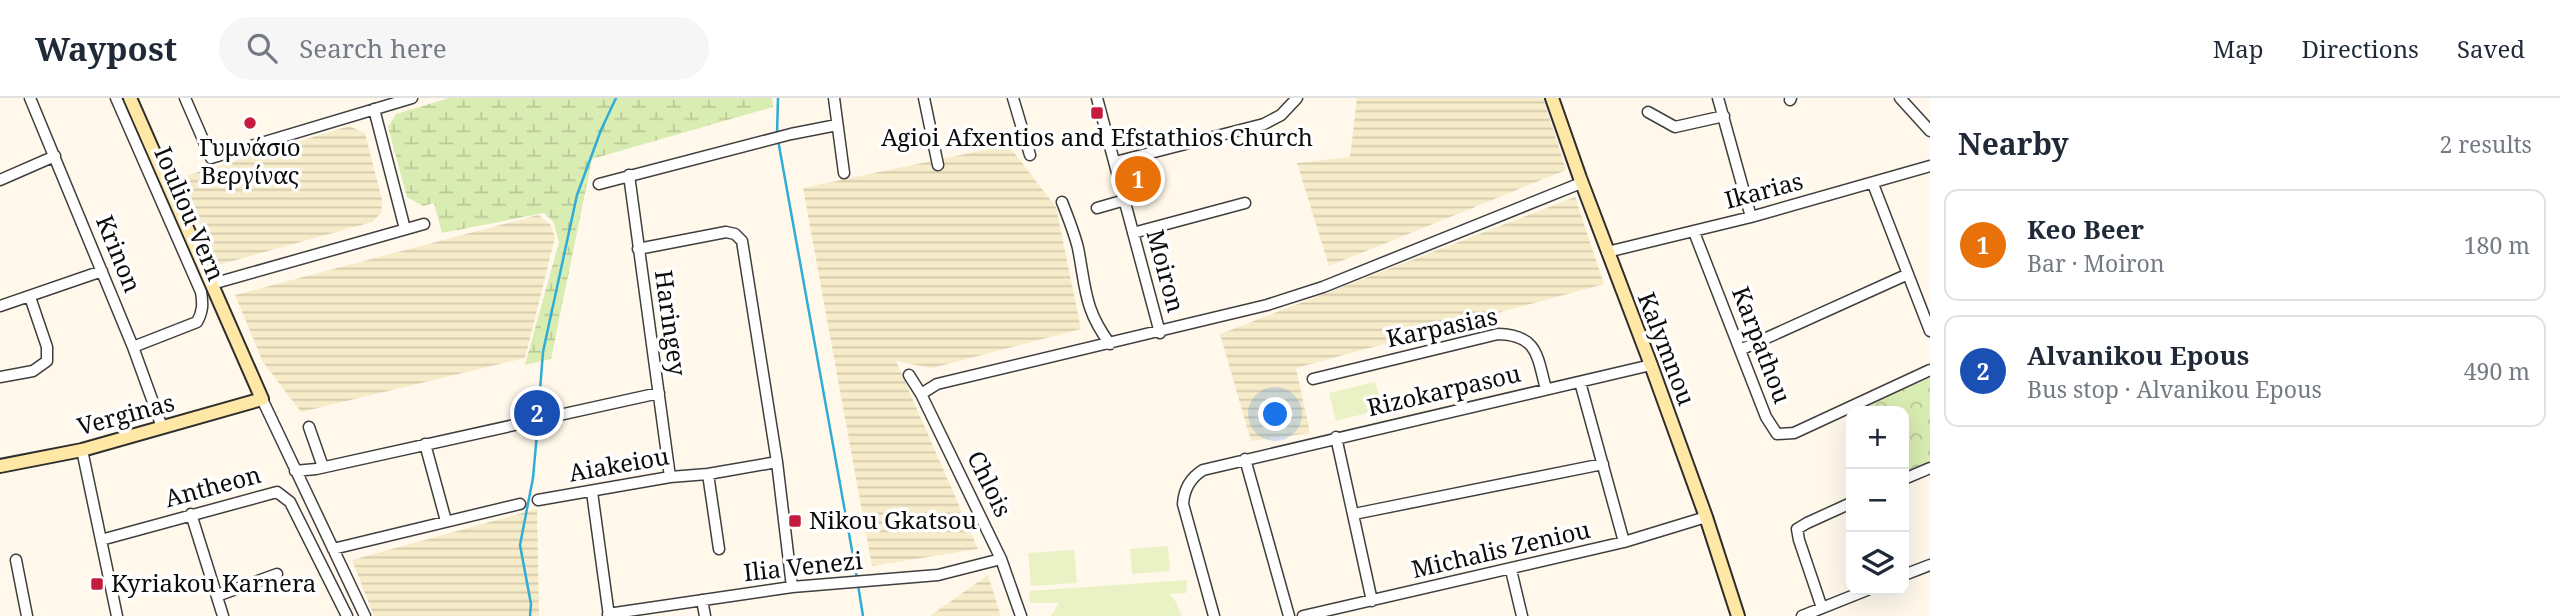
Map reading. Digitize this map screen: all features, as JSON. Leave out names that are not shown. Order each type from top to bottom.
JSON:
[{"type":"street","name":"Krinon","points":[[30,98],[133,347],[162,428]]},
{"type":"street","name":"Iouliou Vern","points":[[116,98],[201,292],[203,305],[197,322],[133,347]]},
{"type":"street","points":[[130,98],[262,399],[365,616]]},
{"type":"street","points":[[185,98],[211,158],[412,98]]},
{"type":"street","points":[[834,98],[844,173]]},
{"type":"street","points":[[924,98],[938,165]]},
{"type":"street","points":[[1013,98],[1030,155]]},
{"type":"street","name":"Moiron","points":[[1097,98],[1160,333]]},
{"type":"street","points":[[1115,162],[1264,124],[1281,115],[1297,98]]},
{"type":"street","name":"Kalymnou","points":[[1552,98],[1581,183],[1706,517],[1738,616]]},
{"type":"street","points":[[1718,98],[1751,217]]},
{"type":"street","points":[[1900,98],[1930,131]]},
{"type":"street","points":[[374,109],[405,229]]},
{"type":"street","points":[[1648,112],[1675,127],[1724,116]]},
{"type":"street","points":[[599,184],[791,134],[837,125]]},
{"type":"street","points":[[0,180],[55,156]]},
{"type":"street","name":"Ikarias","points":[[1607,252],[1751,217],[1930,166]]},
{"type":"street","name":"Haringey","points":[[629,175],[670,477]]},
{"type":"street","points":[[921,394],[937,384],[1160,333],[1267,305],[1323,287],[1581,183]]},
{"type":"street","points":[[1873,184],[1906,275],[1930,331]]},
{"type":"street","points":[[1097,208],[1125,200]]},
{"type":"street","points":[[1062,202],[1077,246],[1087,301],[1095,324],[1110,344]]},
{"type":"street","points":[[1133,233],[1245,203]]},
{"type":"street","points":[[212,284],[424,224]]},
{"type":"street","points":[[638,249],[726,232],[735,234],[742,241],[777,462],[792,587]]},
{"type":"street","name":"Karpathou","points":[[1694,232],[1771,428],[1777,434],[1794,433],[1930,370]]},
{"type":"street","points":[[0,306],[102,271]]},
{"type":"street","points":[[1740,350],[1906,275]]},
{"type":"street","points":[[0,377],[33,371],[47,361],[47,346],[30,297]]},
{"type":"street","name":"Karpasias","points":[[1313,379],[1498,334],[1514,334],[1526,339],[1532,346],[1546,390]]},
{"type":"street","name":"Rizokarpasou","points":[[1214,616],[1185,511],[1184,495],[1189,482],[1203,470],[1651,365]]},
{"type":"street","name":"Chlois","points":[[909,375],[921,394],[1001,559],[1021,616]]},
{"type":"street","points":[[1580,382],[1624,542]]},
{"type":"street","points":[[296,471],[659,393]]},
{"type":"street","name":"Verginas","points":[[0,466],[82,450],[262,399]]},
{"type":"street","points":[[309,427],[324,467]]},
{"type":"street","points":[[1335,438],[1372,601]]},
{"type":"street","points":[[425,444],[446,521]]},
{"type":"street","points":[[82,450],[117,616]]},
{"type":"street","points":[[1245,459],[1289,616]]},
{"type":"street","name":"Aiakeiou","points":[[538,500],[777,462]]},
{"type":"street","points":[[1354,514],[1603,464]]},
{"type":"street","points":[[1909,477],[1930,468]]},
{"type":"street","name":"Aiakeiou","points":[[708,474],[719,549]]},
{"type":"street","name":"Antheon","points":[[101,540],[277,492],[284,495],[296,514],[347,616]]},
{"type":"street","points":[[592,492],[608,615]]},
{"type":"street","points":[[333,549],[520,503]]},
{"type":"street","points":[[1822,608],[1797,529],[1846,505]]},
{"type":"street","points":[[191,514],[223,616]]},
{"type":"street","name":"Michalis Zeniou","points":[[1303,616],[1511,570],[1624,542],[1706,517]]},
{"type":"street","points":[[16,559],[27,616]]},
{"type":"street","name":"Ilia Venezi","points":[[608,615],[792,587],[938,575],[1001,559]]},
{"type":"street","points":[[1909,573],[1930,565]]},
{"type":"street","points":[[1511,570],[1522,616]]},
{"type":"street","points":[[217,596],[277,574]]},
{"type":"street","points":[[1802,616],[1854,595]]},
{"type":"street","points":[[702,600],[705,616]]},
{"type":"shaded area","points":[[1357,98],[1543,98],[1566,170],[1329,266],[1297,163],[1350,157]]},
{"type":"shaded area","points":[[349,126],[365,133],[382,200],[381,213],[372,222],[218,265],[179,178]]},
{"type":"shaded area","points":[[1008,145],[1056,207],[1081,329],[932,368],[896,361],[978,549],[872,566],[803,188]]},
{"type":"shaded area","points":[[1575,197],[1604,284],[1296,368],[1310,433],[1251,441],[1220,334]]},
{"type":"shaded area","points":[[538,215],[550,224],[555,237],[525,358],[301,412],[263,362],[235,295]]},
{"type":"shaded area","points":[[537,509],[539,616],[374,616],[352,560]]},
{"type":"shaded area","points":[[988,575],[1001,616],[930,616]]},
{"type":"green space","points":[[449,98],[772,98],[773,107],[592,159],[551,359],[525,365],[559,242],[553,221],[544,213],[442,233],[434,203],[423,206],[407,197],[388,127],[396,114]]},
{"type":"green space","points":[[1930,378],[1930,461],[1909,471],[1909,406],[1865,406]]},
{"type":"green space","points":[[1375,382],[1383,409],[1336,421],[1329,393]]},
{"type":"green space","points":[[1168,546],[1170,571],[1132,574],[1130,549]]},
{"type":"green space","points":[[1074,550],[1077,583],[1031,586],[1028,553]]},
{"type":"green space","points":[[1187,580],[1186,593],[1169,594],[1182,616],[1051,616],[1059,603],[1030,603],[1029,591]]},
{"type":"waterway","points":[[538,416],[543,352],[577,195],[616,98]]},
{"type":"waterway","points":[[777,134],[778,98]]},
{"type":"waterway","points":[[778,140],[857,578]]},
{"type":"waterway","points":[[530,616],[531,604],[520,545],[533,478],[538,422]]},
{"type":"waterway","points":[[858,585],[863,616]]},
{"type":"place","name":"Agioi Afxentios and Efstathios Church","points":[[1097,113]]},
{"type":"place","name":"Γυμνάσιο Βεργίνας","points":[[250,123]]},
{"type":"place","name":"Keo Beer","points":[[1138,179]]},
{"type":"place","name":"Alvanikou Epous","points":[[537,413]]},
{"type":"place","name":"Nikou Gkatsou","points":[[795,521]]},
{"type":"place","name":"Kyriakou Karnera","points":[[97,584]]}]
